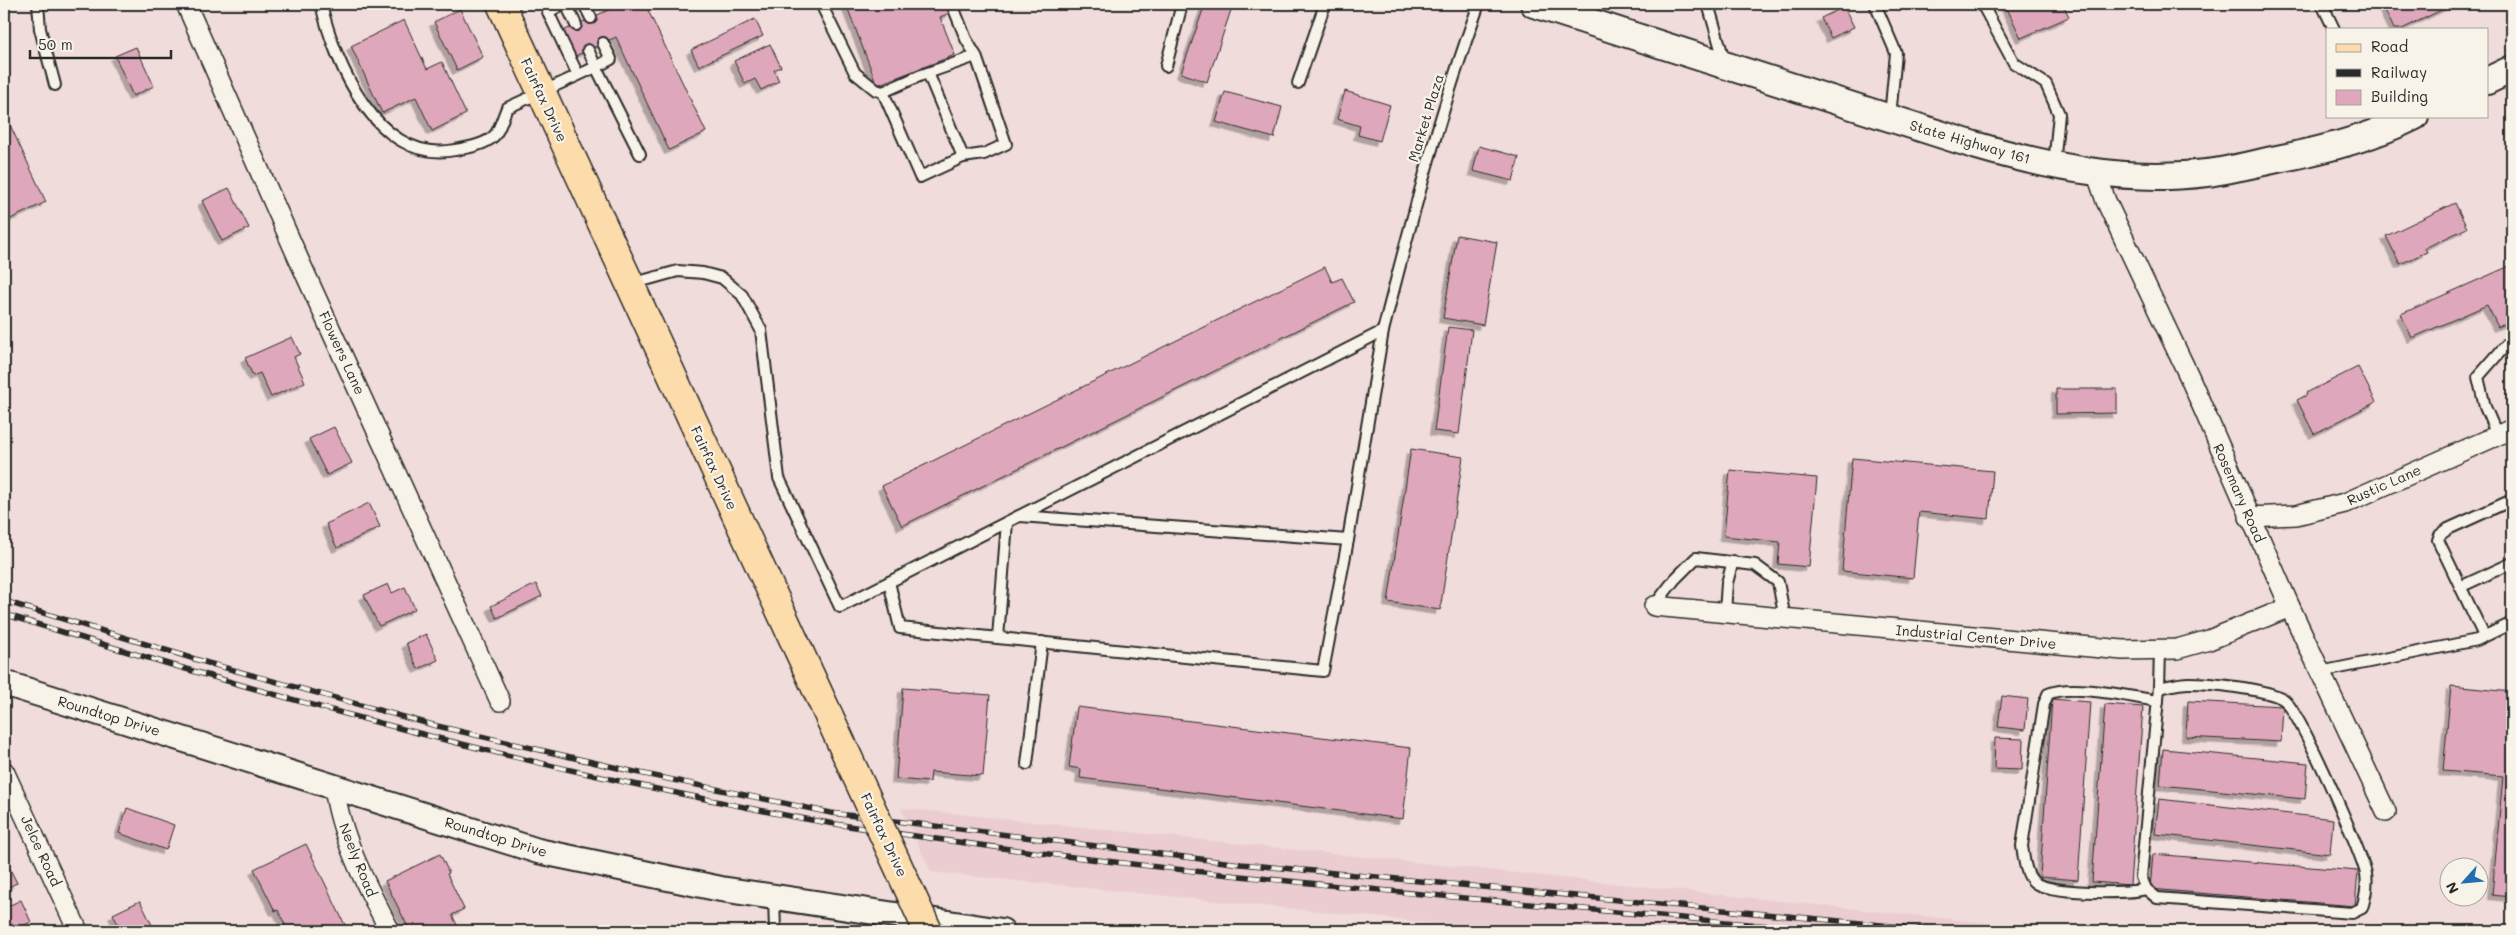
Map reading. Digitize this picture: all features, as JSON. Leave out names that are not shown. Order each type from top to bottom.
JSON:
[{"type":"main road","name":"Fairfax Drive","points":[[500,4],[928,931]]},
{"type":"main road","points":[[514,34],[517,4]]},
{"type":"main road","name":"State Highway 161","points":[[1534,4],[1974,146],[2054,166],[2096,172],[2139,175],[2212,173],[2322,151],[2409,118]]},
{"type":"main road","points":[[2488,81],[2512,69]]},
{"type":"street","name":"Flowers Lane","points":[[186,4],[299,260],[500,701]]},
{"type":"street","name":"Rosemary Road","points":[[2096,172],[2106,201],[2189,376],[2290,607],[2386,812]]},
{"type":"street","name":"Rustic Lane","points":[[2250,517],[2296,515],[2330,508],[2505,432]]},
{"type":"street","name":"Industrial Center Drive","points":[[1654,606],[2123,650],[2177,649],[2209,640],[2290,607]]},
{"type":"street","name":"Roundtop Drive","points":[[4,683],[538,851],[673,880],[1002,931]]},
{"type":"street","name":"Jelce Road","points":[[4,772],[78,931]]},
{"type":"street","name":"Neely Road","points":[[334,786],[337,806],[348,839],[390,931]]},
{"type":"lane","points":[[38,4],[40,29],[55,85]]},
{"type":"lane","points":[[321,4],[324,18],[345,71],[370,114],[393,136],[414,146],[440,153],[474,146],[494,135],[507,108],[611,59],[603,43]]},
{"type":"lane","points":[[576,25],[565,4],[548,12],[578,75]]},
{"type":"lane","points":[[584,4],[591,18]]},
{"type":"lane","points":[[821,4],[855,73],[876,90],[883,92],[928,72],[976,56]]},
{"type":"lane","points":[[883,92],[920,177],[963,157],[984,154],[1006,144],[976,56],[966,39],[952,4]]},
{"type":"lane","points":[[1166,66],[1182,4]]},
{"type":"lane","points":[[1298,83],[1325,4]]},
{"type":"lane","name":"Market Plaza","points":[[1042,642],[1322,671],[1348,540],[1383,331],[1451,81],[1479,4]]},
{"type":"lane","points":[[1708,4],[1726,66]]},
{"type":"lane","points":[[1875,4],[1896,53],[1889,118]]},
{"type":"lane","points":[[1982,4],[2014,63],[2046,84],[2059,114],[2054,166]]},
{"type":"lane","points":[[2322,4],[2334,28]]},
{"type":"lane","points":[[588,50],[640,154]]},
{"type":"lane","points":[[928,72],[963,157]]},
{"type":"lane","points":[[629,284],[678,271],[703,273],[722,278],[742,295],[761,330],[779,478],[840,607],[1383,331]]},
{"type":"lane","points":[[2505,432],[2485,407],[2478,377],[2507,344],[2512,341]]},
{"type":"lane","points":[[2484,636],[2438,540],[2440,534],[2512,500]]},
{"type":"lane","points":[[1020,516],[1348,540]]},
{"type":"lane","points":[[998,638],[1007,522]]},
{"type":"lane","points":[[1654,606],[1675,579],[1696,558],[1733,561],[1755,564],[1778,582],[1785,618]]},
{"type":"lane","points":[[1725,613],[1727,583],[1733,561]]},
{"type":"lane","points":[[2460,587],[2512,563]]},
{"type":"lane","points":[[889,582],[900,628],[1042,642],[1027,764]]},
{"type":"lane","points":[[2320,672],[2484,636],[2512,623]]},
{"type":"lane","points":[[2159,688],[2188,683],[2208,684],[2272,694],[2285,699],[2294,710],[2323,768],[2366,874],[2366,895],[2362,908],[2352,913],[2157,898],[2146,889],[2141,877],[2158,701],[2160,649]]},
{"type":"lane","points":[[2146,889],[2132,893],[2051,889],[2034,882],[2025,867],[2022,846],[2044,704],[2048,694],[2057,690],[2073,690],[2158,701]]},
{"type":"lane","points":[[774,896],[775,931]]},
{"type":"shaded area","points":[[901,808],[2063,931],[1511,931],[931,872]]},
{"type":"building","points":[[621,4],[645,4],[706,132],[669,150],[616,37],[573,57],[561,32]]},
{"type":"building","points":[[846,4],[947,4],[950,13],[940,17],[955,55],[877,85]]},
{"type":"building","points":[[1205,4],[1233,4],[1207,82],[1181,73]]},
{"type":"building","points":[[2005,4],[2063,4],[2069,17],[2021,38]]},
{"type":"building","points":[[2382,4],[2454,4],[2404,28],[2394,28]]},
{"type":"building","points":[[1844,7],[1854,27],[1831,38],[1821,18]]},
{"type":"building","points":[[460,9],[483,57],[457,70],[434,22]]},
{"type":"building","points":[[755,19],[763,36],[699,66],[691,50]]},
{"type":"building","points":[[404,20],[427,69],[442,62],[466,114],[432,131],[416,97],[382,113],[351,46]]},
{"type":"building","points":[[770,44],[781,67],[774,70],[779,81],[761,90],[755,79],[745,84],[734,61]]},
{"type":"building","points":[[136,47],[154,86],[133,96],[115,56]]},
{"type":"building","points":[[1345,91],[1390,105],[1380,141],[1358,135],[1360,126],[1337,119]]},
{"type":"building","points":[[1225,92],[1282,107],[1274,138],[1216,122]]},
{"type":"building","points":[[4,112],[46,202],[4,222]]},
{"type":"building","points":[[1479,146],[1519,157],[1513,181],[1473,171]]},
{"type":"building","points":[[229,188],[249,228],[222,241],[202,201]]},
{"type":"building","points":[[2455,203],[2467,228],[2425,248],[2427,252],[2400,264],[2386,236]]},
{"type":"building","points":[[1457,235],[1497,242],[1483,325],[1443,318]]},
{"type":"building","points":[[2512,265],[2512,321],[2498,327],[2487,305],[2412,338],[2401,314]]},
{"type":"building","points":[[1325,267],[1332,282],[1342,278],[1354,302],[902,526],[882,486]]},
{"type":"building","points":[[1448,327],[1472,330],[1459,434],[1434,431]]},
{"type":"building","points":[[292,337],[300,354],[294,357],[305,382],[271,397],[260,373],[253,376],[245,358]]},
{"type":"building","points":[[2358,367],[2376,402],[2314,434],[2297,400],[2307,395],[2306,393]]},
{"type":"building","points":[[2056,389],[2117,389],[2117,413],[2056,414]]},
{"type":"building","points":[[334,427],[352,463],[327,475],[309,439]]},
{"type":"building","points":[[1411,449],[1463,457],[1440,610],[1388,602]]},
{"type":"building","points":[[1852,458],[1993,471],[1989,519],[1919,512],[1913,578],[1842,571]]},
{"type":"building","points":[[1730,470],[1817,478],[1809,567],[1778,564],[1780,542],[1724,536]]},
{"type":"building","points":[[369,503],[380,527],[337,548],[326,524]]},
{"type":"building","points":[[388,584],[392,593],[405,587],[415,609],[379,626],[364,595]]},
{"type":"building","points":[[536,584],[542,596],[497,618],[491,606]]},
{"type":"building","points":[[426,634],[438,660],[418,669],[406,643]]},
{"type":"building","points":[[2451,686],[2512,692],[2512,897],[2492,895],[2503,776],[2443,771]]},
{"type":"building","points":[[903,688],[990,695],[983,776],[931,772],[930,782],[896,779]]},
{"type":"building","points":[[2002,696],[2028,699],[2025,730],[1998,727]]},
{"type":"building","points":[[2052,699],[2090,702],[2078,880],[2040,877]]},
{"type":"building","points":[[2188,701],[2283,706],[2281,742],[2186,737]]},
{"type":"building","points":[[2105,704],[2143,707],[2130,885],[2092,882]]},
{"type":"building","points":[[1077,707],[1411,748],[1403,819],[1080,778],[1081,769],[1069,767]]},
{"type":"building","points":[[1995,738],[2023,739],[2022,770],[1994,769]]},
{"type":"building","points":[[2163,749],[2308,763],[2305,799],[2160,785]]},
{"type":"building","points":[[2159,799],[2333,819],[2330,854],[2155,834]]},
{"type":"building","points":[[127,808],[174,825],[166,850],[119,833]]},
{"type":"building","points":[[306,844],[345,925],[332,931],[288,931],[278,910],[275,911],[254,869]]},
{"type":"building","points":[[440,854],[449,873],[447,874],[464,909],[452,915],[460,931],[430,931],[428,927],[420,931],[410,931],[385,881]]},
{"type":"building","points":[[2153,854],[2358,871],[2355,906],[2150,889]]},
{"type":"building","points":[[4,860],[17,883],[4,889]]},
{"type":"building","points":[[21,900],[31,922],[11,931],[4,931],[4,908]]},
{"type":"building","points":[[140,901],[155,931],[121,931],[113,914]]},
{"type":"railway","points":[[4,601],[208,663],[433,725],[635,772],[831,813],[1241,864],[1944,931]]},
{"type":"railway","points":[[4,614],[261,691],[434,737],[608,779],[806,819],[964,843],[1209,873],[1823,931]]}]
